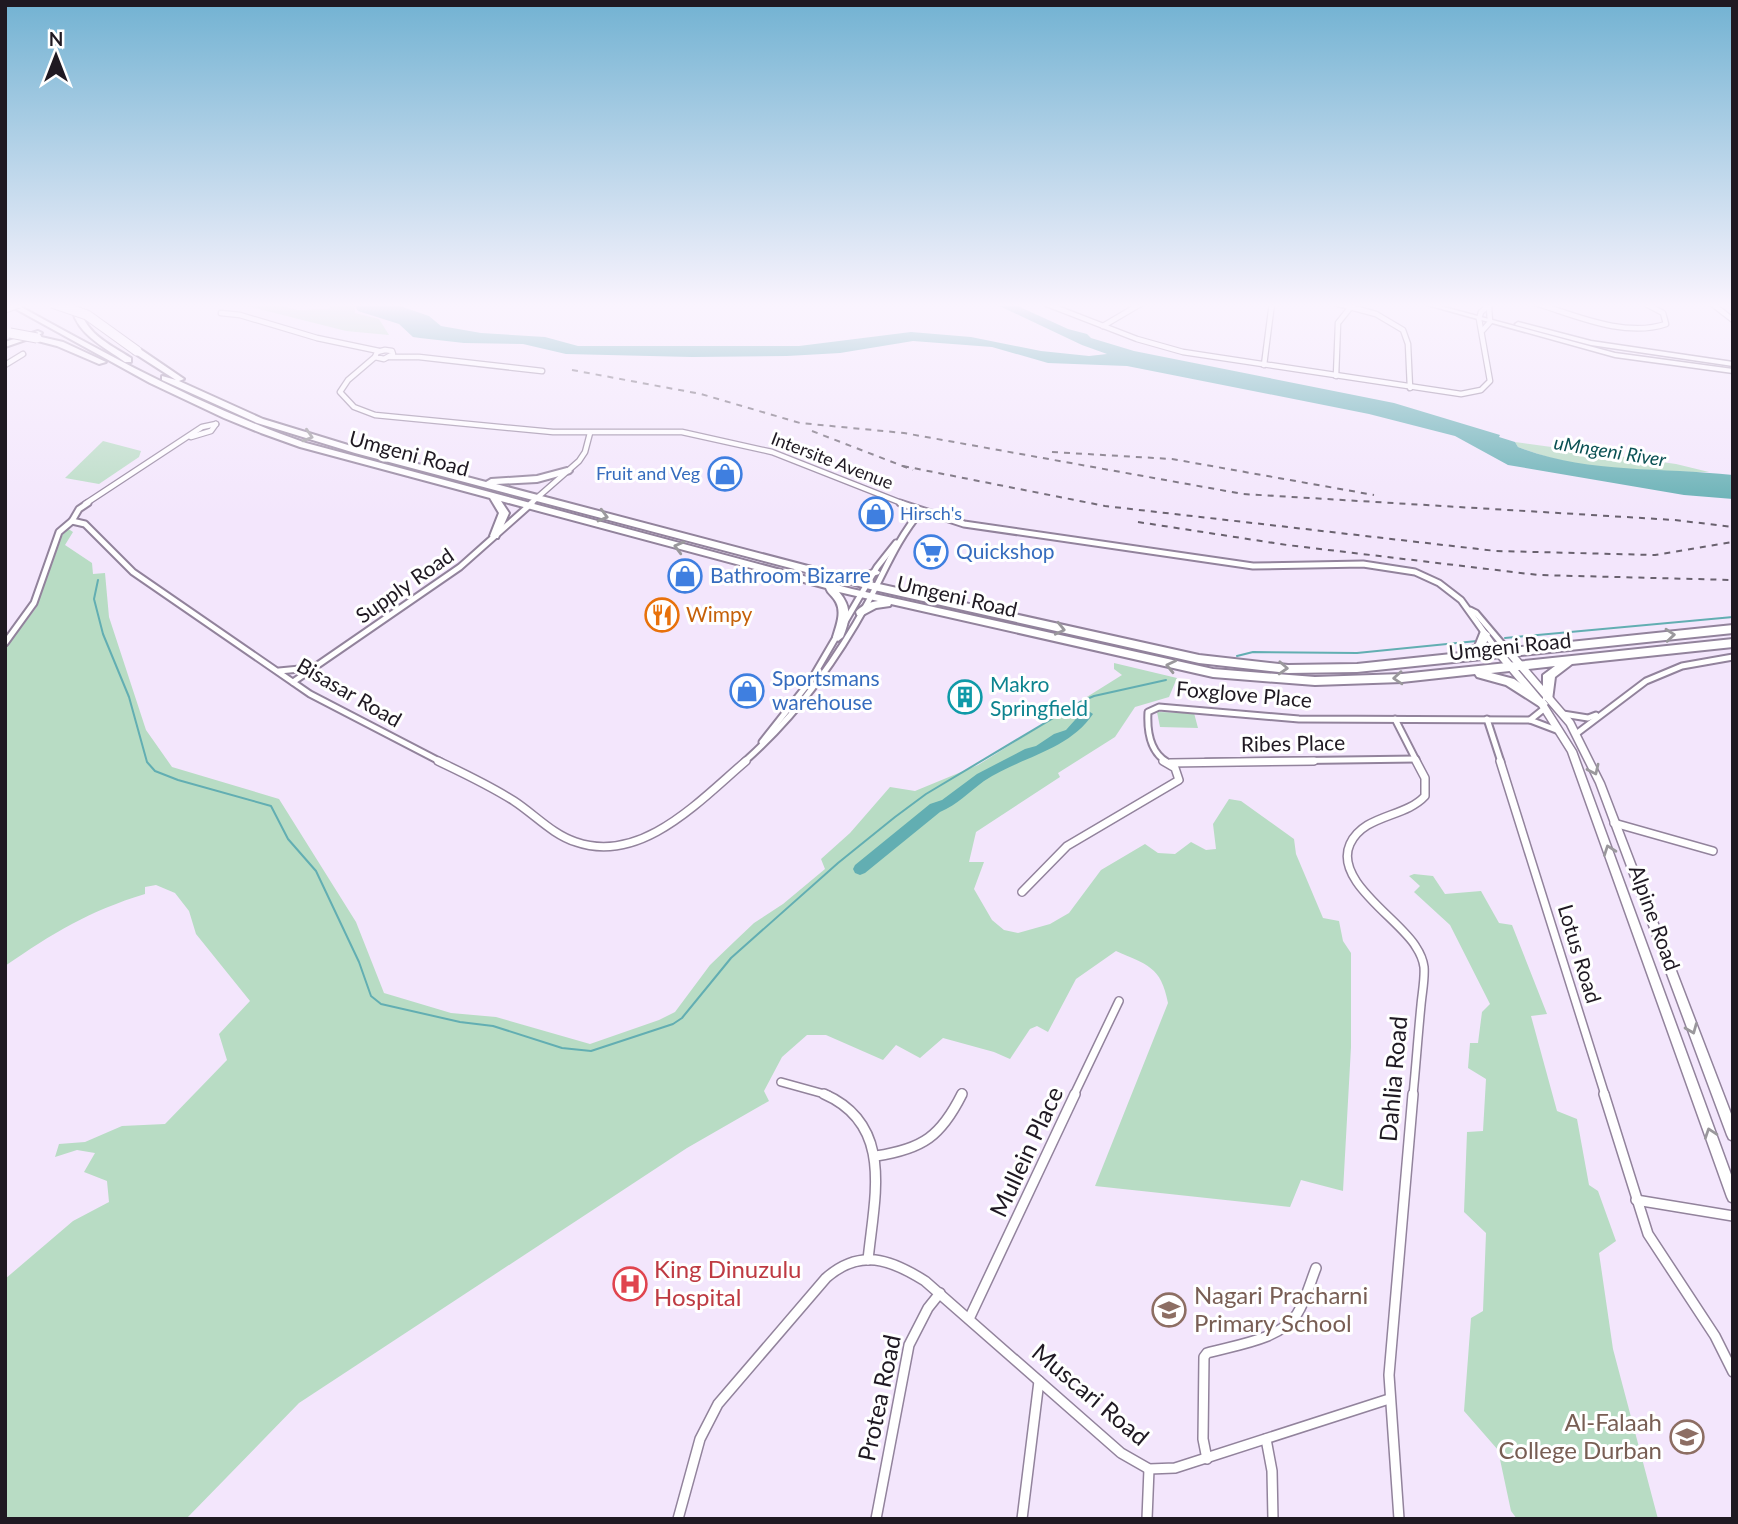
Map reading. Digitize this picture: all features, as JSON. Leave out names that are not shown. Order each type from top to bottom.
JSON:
[{"type":"highway","points":[[130,374],[155,382]]},
{"type":"highway","name":"Umgeni Road","points":[[142,374],[212,412],[271,435],[494,497],[868,591],[1199,659],[1288,668],[1376,667],[1733,629]]},
{"type":"highway","name":"Umgeni Road","points":[[157,374],[209,400],[268,424],[819,578]]},
{"type":"highway","points":[[174,374],[202,392],[268,424]]},
{"type":"highway","points":[[463,479],[505,482],[546,477],[567,471]]},
{"type":"highway","points":[[494,497],[504,513],[495,536]]},
{"type":"highway","points":[[819,578],[858,577],[875,572]]},
{"type":"highway","points":[[819,578],[837,594],[844,605],[845,615],[838,638]]},
{"type":"highway","name":"Umgeni Road","points":[[868,591],[907,606],[1184,668],[1246,677],[1357,681],[1733,643]]},
{"type":"highway","points":[[861,612],[874,605],[907,606]]},
{"type":"highway","points":[[1376,667],[1474,650],[1482,646],[1486,634]]},
{"type":"highway","points":[[1465,672],[1510,682],[1545,703],[1549,675],[1556,668],[1574,660]]},
{"type":"main road","name":"Alpine Road","points":[[1504,652],[1545,703],[1581,776],[1733,1197]]},
{"type":"main road","name":"Alpine Road","points":[[1545,703],[1562,714],[1576,734],[1600,783],[1733,1135]]},
{"type":"main road","points":[[1670,1018],[1669,997],[1679,997]]},
{"type":"street","name":"Intersite Avenue","points":[[356,374],[340,392],[346,402],[366,412],[531,430],[590,433],[668,431],[754,447],[785,456],[921,510],[984,528],[1246,565],[1295,568],[1370,564],[1392,566],[1439,583],[1476,613],[1504,652]]},
{"type":"street","points":[[1324,374],[1455,394],[1471,393],[1485,388],[1490,383],[1491,374]]},
{"type":"street","points":[[1409,374],[1410,388]]},
{"type":"street","points":[[5,643],[33,610],[59,532],[63,526],[72,522],[82,506],[206,425],[216,425],[208,432],[185,439]]},
{"type":"street","name":"Supply Road","points":[[293,682],[460,567],[567,471],[585,452],[590,433]]},
{"type":"street","points":[[747,759],[772,738],[824,673],[861,612],[875,572],[921,510]]},
{"type":"street","name":"Bisasar Road","points":[[72,522],[85,524],[132,572],[293,682],[369,727],[504,796],[564,837],[590,846],[625,845],[656,833],[747,759]]},
{"type":"street","points":[[747,759],[790,710],[898,542]]},
{"type":"street","name":"Intersite Avenue","points":[[1470,610],[1486,634],[1504,652]]},
{"type":"street","points":[[1576,734],[1630,690],[1655,676],[1682,666],[1733,657]]},
{"type":"street","points":[[277,671],[317,666]]},
{"type":"street","points":[[1530,720],[1545,703]]},
{"type":"street","name":"Foxglove Place","points":[[1170,763],[1158,757],[1147,720],[1148,712],[1158,706],[1299,719],[1530,720],[1562,733]]},
{"type":"street","points":[[1562,714],[1588,719],[1598,715]]},
{"type":"street","name":"Dahlia Road","points":[[1395,719],[1426,782],[1426,796],[1418,804],[1358,833],[1350,844],[1348,857],[1356,881],[1412,940],[1424,968],[1390,1353],[1389,1399],[1399,1519]]},
{"type":"street","name":"Lotus Road","points":[[1487,719],[1648,1234],[1719,1342],[1733,1372]]},
{"type":"street","name":"Ribes Place","points":[[1170,763],[1416,759]]},
{"type":"street","points":[[1022,892],[1073,842],[1176,784],[1180,775],[1170,763]]},
{"type":"street","points":[[1614,823],[1713,851]]},
{"type":"street","name":"Mullein Place","points":[[969,1319],[1119,1001]]},
{"type":"street","points":[[678,1519],[700,1439],[718,1404],[826,1278],[842,1264],[868,1260],[876,1156],[862,1124],[846,1106],[826,1092],[780,1082]]},
{"type":"street","points":[[876,1156],[910,1150],[935,1137],[952,1118],[962,1093]]},
{"type":"street","points":[[1636,1200],[1733,1216]]},
{"type":"street","name":"Muscari Road","points":[[868,1260],[912,1273],[940,1293],[1121,1452],[1149,1469],[1175,1468],[1207,1459],[1389,1399]]},
{"type":"street","points":[[1207,1459],[1203,1439],[1204,1357],[1278,1331],[1289,1324],[1296,1316],[1315,1268]]},
{"type":"street","name":"Protea Road","points":[[876,1519],[909,1345],[928,1308],[940,1293]]},
{"type":"street","points":[[1022,1519],[1039,1381]]},
{"type":"street","points":[[1266,1439],[1272,1471],[1273,1519]]},
{"type":"street","points":[[1147,1519],[1149,1469]]},
{"type":"shaded area","points":[[1168,374],[1250,374],[1394,403],[1500,435],[1499,437],[1515,442],[1518,447],[1570,462],[1733,475],[1733,499],[1684,495],[1508,465],[1455,436],[1369,414]]},
{"type":"shaded area","points":[[103,441],[141,451],[139,457],[99,484],[65,478]]},
{"type":"shaded area","points":[[1515,442],[1676,464],[1709,472],[1636,470],[1588,465],[1541,455],[1518,447]]},
{"type":"shaded area","points":[[67,528],[73,532],[65,545],[92,563],[93,574],[105,573],[109,617],[146,730],[172,767],[279,799],[356,922],[384,993],[451,1013],[496,1017],[590,1044],[675,1012],[710,965],[735,941],[754,923],[783,904],[825,869],[821,859],[850,833],[890,787],[915,791],[978,765],[1122,675],[1114,669],[1114,663],[1177,678],[1169,697],[1135,707],[1115,737],[1058,773],[1060,777],[976,832],[969,862],[984,862],[974,889],[992,920],[1004,930],[1018,933],[1050,924],[1069,913],[1101,870],[1145,844],[1158,853],[1175,854],[1191,842],[1206,850],[1216,849],[1213,824],[1229,799],[1241,801],[1294,839],[1296,854],[1323,918],[1339,921],[1343,941],[1351,953],[1351,1047],[1343,1191],[1301,1180],[1290,1207],[1095,1186],[1168,1003],[1161,981],[1151,968],[1116,951],[1076,979],[1048,1032],[1037,1026],[1030,1029],[1010,1059],[943,1038],[920,1058],[896,1045],[883,1060],[826,1035],[807,1035],[782,1057],[764,1091],[769,1101],[687,1148],[299,1403],[186,1519],[5,1519],[5,1279],[73,1221],[109,1202],[107,1181],[84,1172],[95,1153],[77,1150],[55,1157],[59,1144],[85,1142],[122,1126],[165,1124],[227,1060],[219,1034],[250,1001],[196,934],[189,911],[175,893],[156,885],[145,887],[145,894],[72,924],[5,966],[5,649],[36,608]]},
{"type":"shaded area","points":[[1157,712],[1194,713],[1198,728],[1160,727]]},
{"type":"shaded area","points":[[1409,876],[1433,876],[1445,894],[1481,891],[1499,923],[1512,925],[1547,1014],[1531,1016],[1557,1111],[1577,1119],[1589,1185],[1598,1191],[1616,1241],[1599,1253],[1613,1349],[1658,1519],[1517,1519],[1511,1511],[1498,1450],[1464,1411],[1471,1318],[1483,1311],[1486,1233],[1464,1212],[1467,1132],[1483,1131],[1486,1079],[1468,1068],[1470,1043],[1478,1043],[1482,1012],[1490,1004],[1450,925],[1414,892],[1420,886]]},
{"type":"waterway","points":[[98,580],[94,599],[103,634],[129,697],[147,762],[155,771],[178,780],[271,806],[288,839],[316,871],[359,962],[371,996],[381,1004],[460,1022],[493,1026],[562,1048],[591,1051],[673,1024],[682,1018],[731,958],[838,863],[926,794],[1080,702],[1094,696],[1166,680]]},
{"type":"waterway","points":[[1505,638],[1733,617]]},
{"type":"waterway","points":[[1237,656],[1253,652],[1357,653],[1477,641]]},
{"type":"waterway","points":[[1083,700],[1083,705]]},
{"type":"waterway","points":[[860,869],[935,808],[946,804],[981,777],[1070,733],[1087,714]]},
{"type":"railway","points":[[594,374],[701,394],[800,423],[904,433],[1243,494],[1675,520],[1733,527]]},
{"type":"railway","points":[[812,431],[913,470]]},
{"type":"railway","points":[[1052,452],[1172,459],[1374,495]]},
{"type":"railway","points":[[903,466],[1105,506],[1496,551],[1655,555],[1733,542]]},
{"type":"railway","points":[[1138,522],[1287,545],[1538,575],[1733,580]]},
{"type":"place","name":"Fruit and Veg","points":[[725,474]]},
{"type":"place","name":"Hirsch's","points":[[876,514]]},
{"type":"place","name":"Quickshop","points":[[931,552]]},
{"type":"place","name":"Bathroom Bizarre","points":[[685,576]]},
{"type":"place","name":"Wimpy","points":[[662,615]]},
{"type":"place","name":"Sportsmans warehouse","points":[[747,691]]},
{"type":"place","name":"Makro Springfield","points":[[965,697]]},
{"type":"place","name":"King Dinuzulu Hospital","points":[[630,1284]]},
{"type":"place","name":"Nagari Pracharni Primary School","points":[[1169,1310]]},
{"type":"place","name":"Al-Falaah College Durban","points":[[1687,1437]]},
{"type":"water label","name":"uMngeni River","points":[[1610,451]]}]
